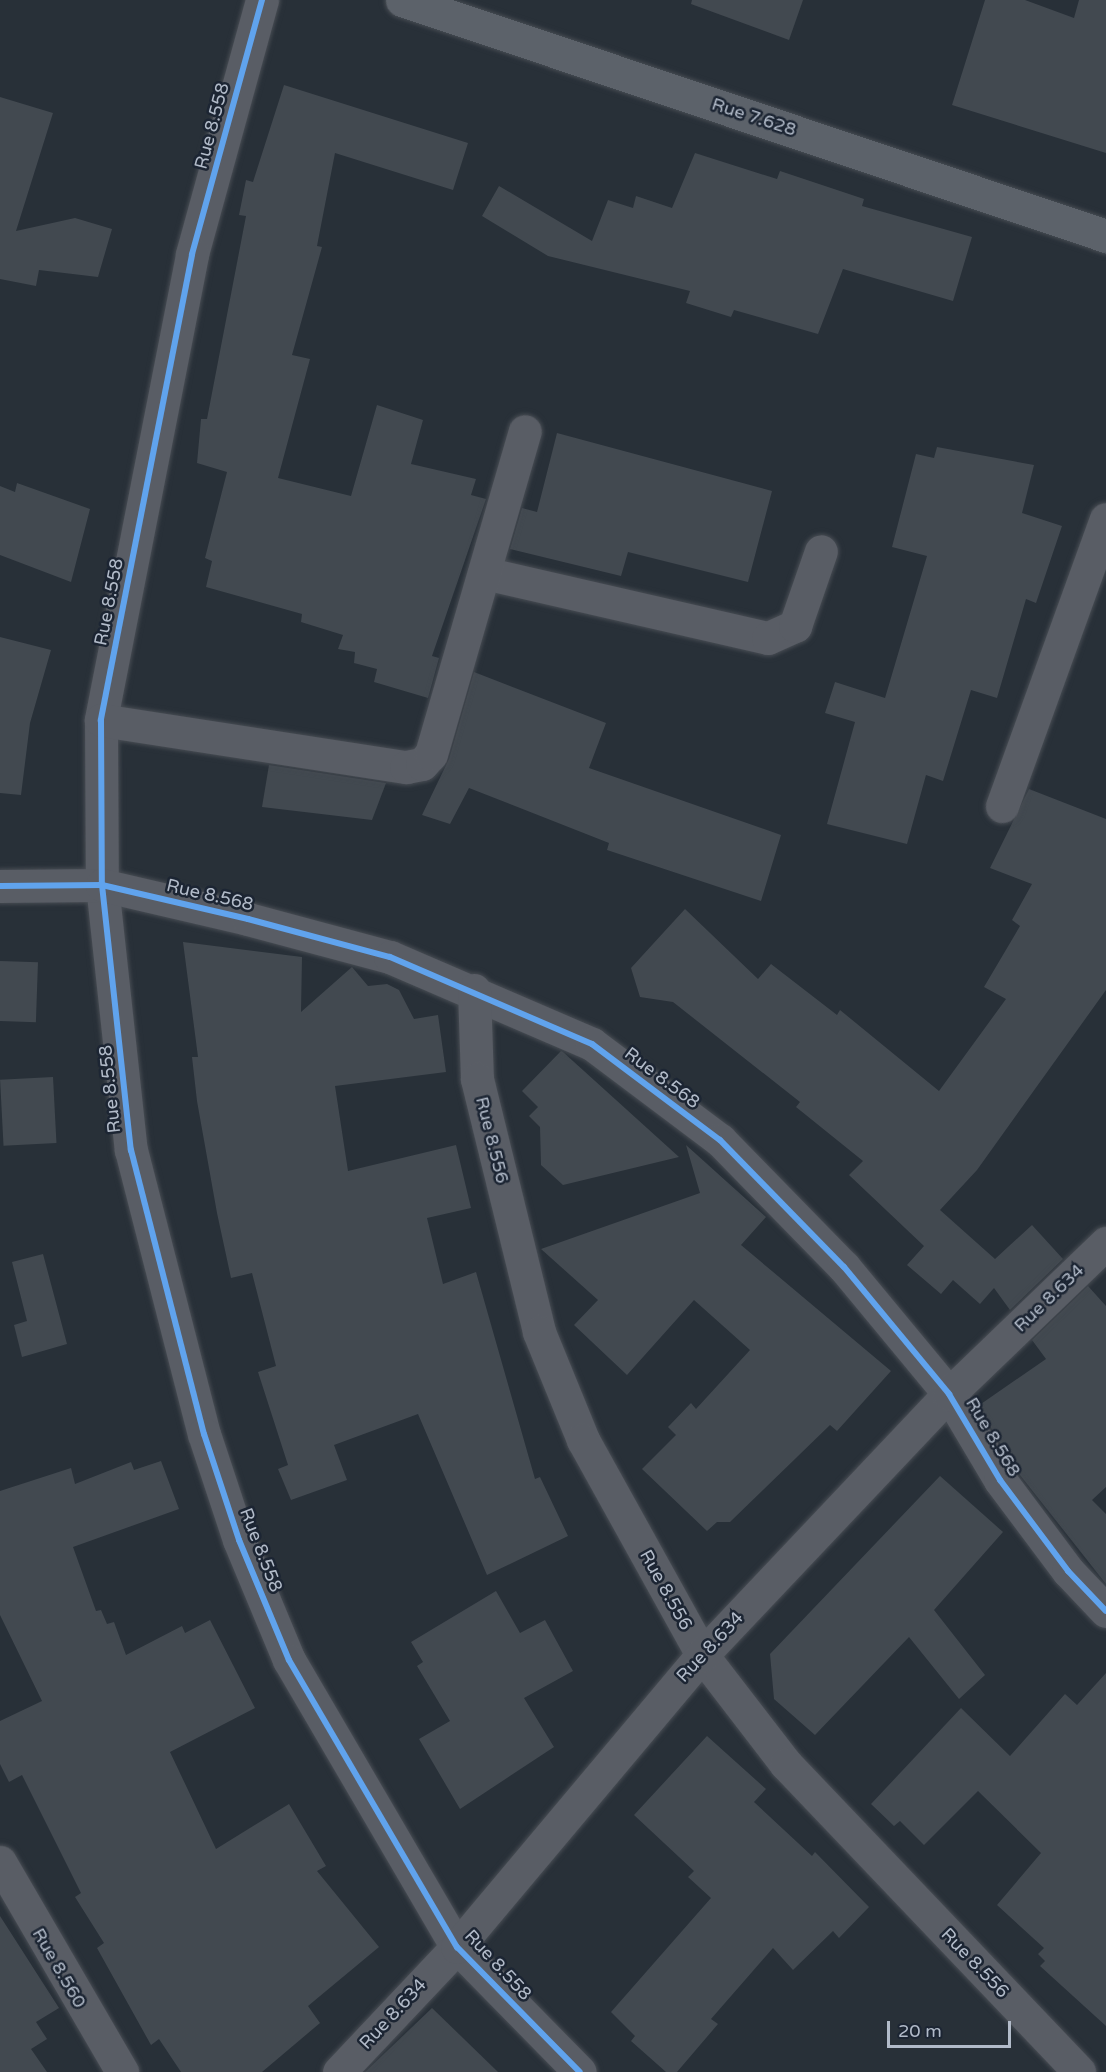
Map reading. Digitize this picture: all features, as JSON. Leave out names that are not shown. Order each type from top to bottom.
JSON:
[{"type":"main road","name":"Rue 7.628","points":[[402,0],[1106,236]]},
{"type":"street","name":"Rue 8.558","points":[[262,0],[192,255],[101,720],[102,885],[132,1150],[204,1434],[239,1540],[289,1660],[457,1947],[580,2072]]},
{"type":"street","points":[[101,720],[406,767],[422,764],[430,754],[525,431]]},
{"type":"street","points":[[1002,806],[1106,519]]},
{"type":"street","points":[[484,573],[768,638],[795,626],[821,551]]},
{"type":"street","name":"Rue 8.568","points":[[0,885],[102,885],[390,957],[474,990],[592,1044],[720,1140],[844,1268],[949,1394],[1000,1480],[1068,1571],[1106,1611]]},
{"type":"street","name":"Rue 8.556","points":[[474,990],[477,1079],[539,1332],[583,1440],[702,1655],[786,1764],[1079,2072]]},
{"type":"street","name":"Rue 8.634","points":[[339,2072],[457,1947],[702,1655],[949,1394],[1106,1243]]},
{"type":"street","name":"Rue 8.560","points":[[0,1862],[122,2072]]},
{"type":"building","points":[[692,0],[803,0],[789,40],[691,4]]},
{"type":"building","points":[[985,0],[1025,0],[1074,18],[1079,0],[1106,0],[1106,153],[952,105]]},
{"type":"building","points":[[284,85],[468,143],[453,190],[335,153],[317,246],[322,247],[292,355],[310,359],[278,478],[351,496],[377,405],[423,420],[411,464],[476,479],[471,495],[486,499],[432,656],[439,658],[428,698],[374,682],[377,669],[354,663],[355,652],[338,649],[343,635],[301,622],[302,614],[206,587],[212,561],[205,558],[227,472],[197,463],[201,419],[207,419],[246,216],[239,215],[246,180],[253,182]]},
{"type":"building","points":[[0,97],[53,113],[16,231],[75,218],[112,229],[98,277],[39,270],[36,286],[0,279]]},
{"type":"building","points":[[695,153],[777,179],[780,171],[864,199],[862,206],[972,237],[953,301],[843,269],[818,334],[734,310],[731,317],[686,303],[690,291],[548,256],[482,216],[499,186],[592,241],[608,200],[633,208],[636,196],[672,208]]},
{"type":"building","points":[[557,433],[772,491],[748,582],[628,552],[621,576],[510,549],[522,508],[537,512]]},
{"type":"building","points":[[937,447],[1034,465],[1022,513],[1062,526],[1036,603],[1026,599],[997,698],[971,690],[943,781],[926,775],[907,844],[827,824],[855,722],[825,713],[835,682],[885,698],[927,556],[892,547],[916,454],[934,458]]},
{"type":"building","points":[[17,483],[90,509],[71,582],[0,555],[0,486],[15,492]]},
{"type":"building","points":[[0,637],[51,650],[30,723],[21,795],[0,793]]},
{"type":"building","points":[[474,672],[606,723],[589,768],[781,835],[761,901],[607,850],[609,843],[469,788],[450,824],[422,815],[449,759]]},
{"type":"building","points":[[269,765],[386,783],[372,820],[262,807]]},
{"type":"building","points":[[1029,789],[1106,819],[1106,990],[977,1170],[940,1210],[995,1259],[1032,1225],[1063,1259],[1010,1310],[994,1288],[980,1304],[953,1280],[941,1294],[907,1265],[924,1246],[849,1175],[863,1161],[796,1107],[800,1102],[673,1002],[640,997],[631,968],[685,909],[758,979],[771,964],[837,1015],[840,1010],[939,1091],[1006,999],[984,987],[1020,926],[1012,920],[1032,884],[990,868]]},
{"type":"building","points":[[183,942],[302,957],[301,1012],[352,967],[368,986],[387,984],[399,990],[414,1019],[438,1015],[446,1072],[335,1086],[348,1171],[456,1145],[471,1208],[427,1218],[443,1284],[476,1272],[535,1479],[540,1477],[568,1536],[487,1575],[418,1414],[334,1445],[347,1480],[291,1500],[278,1469],[288,1465],[258,1372],[276,1366],[252,1273],[231,1278],[217,1213],[197,1101],[192,1057],[198,1057]]},
{"type":"building","points":[[0,961],[38,962],[36,1022],[0,1021]]},
{"type":"building","points":[[561,1051],[679,1157],[563,1185],[541,1165],[540,1127],[529,1116],[538,1107],[522,1091]]},
{"type":"building","points":[[53,1077],[56,1143],[4,1146],[0,1080]]},
{"type":"building","points":[[686,1145],[766,1217],[741,1245],[891,1371],[837,1431],[830,1425],[730,1522],[717,1522],[707,1531],[642,1469],[676,1435],[668,1427],[691,1403],[696,1409],[750,1350],[694,1300],[627,1375],[574,1325],[598,1300],[541,1249],[700,1193]]},
{"type":"building","points":[[43,1254],[67,1344],[22,1357],[14,1325],[27,1321],[12,1262]]},
{"type":"building","points":[[1088,1286],[1106,1306],[1106,1487],[1092,1500],[1106,1514],[1106,1584],[1016,1470],[978,1406],[1046,1359],[1032,1340]]},
{"type":"building","points":[[161,1461],[179,1509],[73,1547],[96,1611],[101,1610],[107,1624],[114,1622],[126,1655],[182,1626],[185,1633],[210,1620],[255,1708],[170,1752],[216,1849],[289,1804],[326,1866],[317,1871],[379,1947],[308,2006],[320,2023],[262,2072],[181,2072],[159,2039],[151,2045],[97,1948],[104,1943],[75,1897],[81,1893],[22,1775],[9,1782],[0,1764],[0,1721],[42,1701],[0,1615],[0,1491],[71,1468],[75,1484],[131,1462],[134,1470]]},
{"type":"building","points":[[940,1476],[1003,1532],[934,1610],[985,1675],[959,1699],[909,1637],[815,1735],[774,1699],[770,1654]]},
{"type":"building","points":[[496,1591],[520,1633],[545,1620],[573,1671],[524,1698],[554,1747],[460,1809],[419,1739],[450,1721],[417,1666],[423,1662],[411,1642]]},
{"type":"building","points":[[1106,1673],[1106,2026],[1040,1966],[1045,1961],[1038,1954],[1044,1948],[997,1905],[1041,1853],[978,1791],[924,1845],[900,1821],[894,1826],[871,1804],[961,1708],[1010,1756],[1065,1694],[1077,1705]]},
{"type":"building","points":[[707,1736],[766,1789],[754,1802],[812,1856],[815,1852],[869,1907],[839,1938],[833,1931],[793,1970],[773,1948],[711,2019],[718,2024],[677,2072],[666,2072],[631,2041],[635,2036],[611,2012],[711,1898],[688,1877],[694,1871],[634,1815]]},
{"type":"building","points":[[0,1916],[59,2008],[36,2022],[47,2039],[31,2049],[47,2072],[0,2072]]},
{"type":"building","points":[[432,2008],[498,2072],[365,2072]]},
{"type":"cycle path","points":[[262,0],[192,255],[101,720],[102,885],[131,1150],[204,1434],[239,1540],[289,1660],[457,1947],[580,2072]]},
{"type":"cycle path","points":[[0,886],[102,885],[248,919],[390,957],[592,1044],[720,1140],[844,1267],[949,1394],[1000,1480],[1068,1571],[1106,1611]]}]
